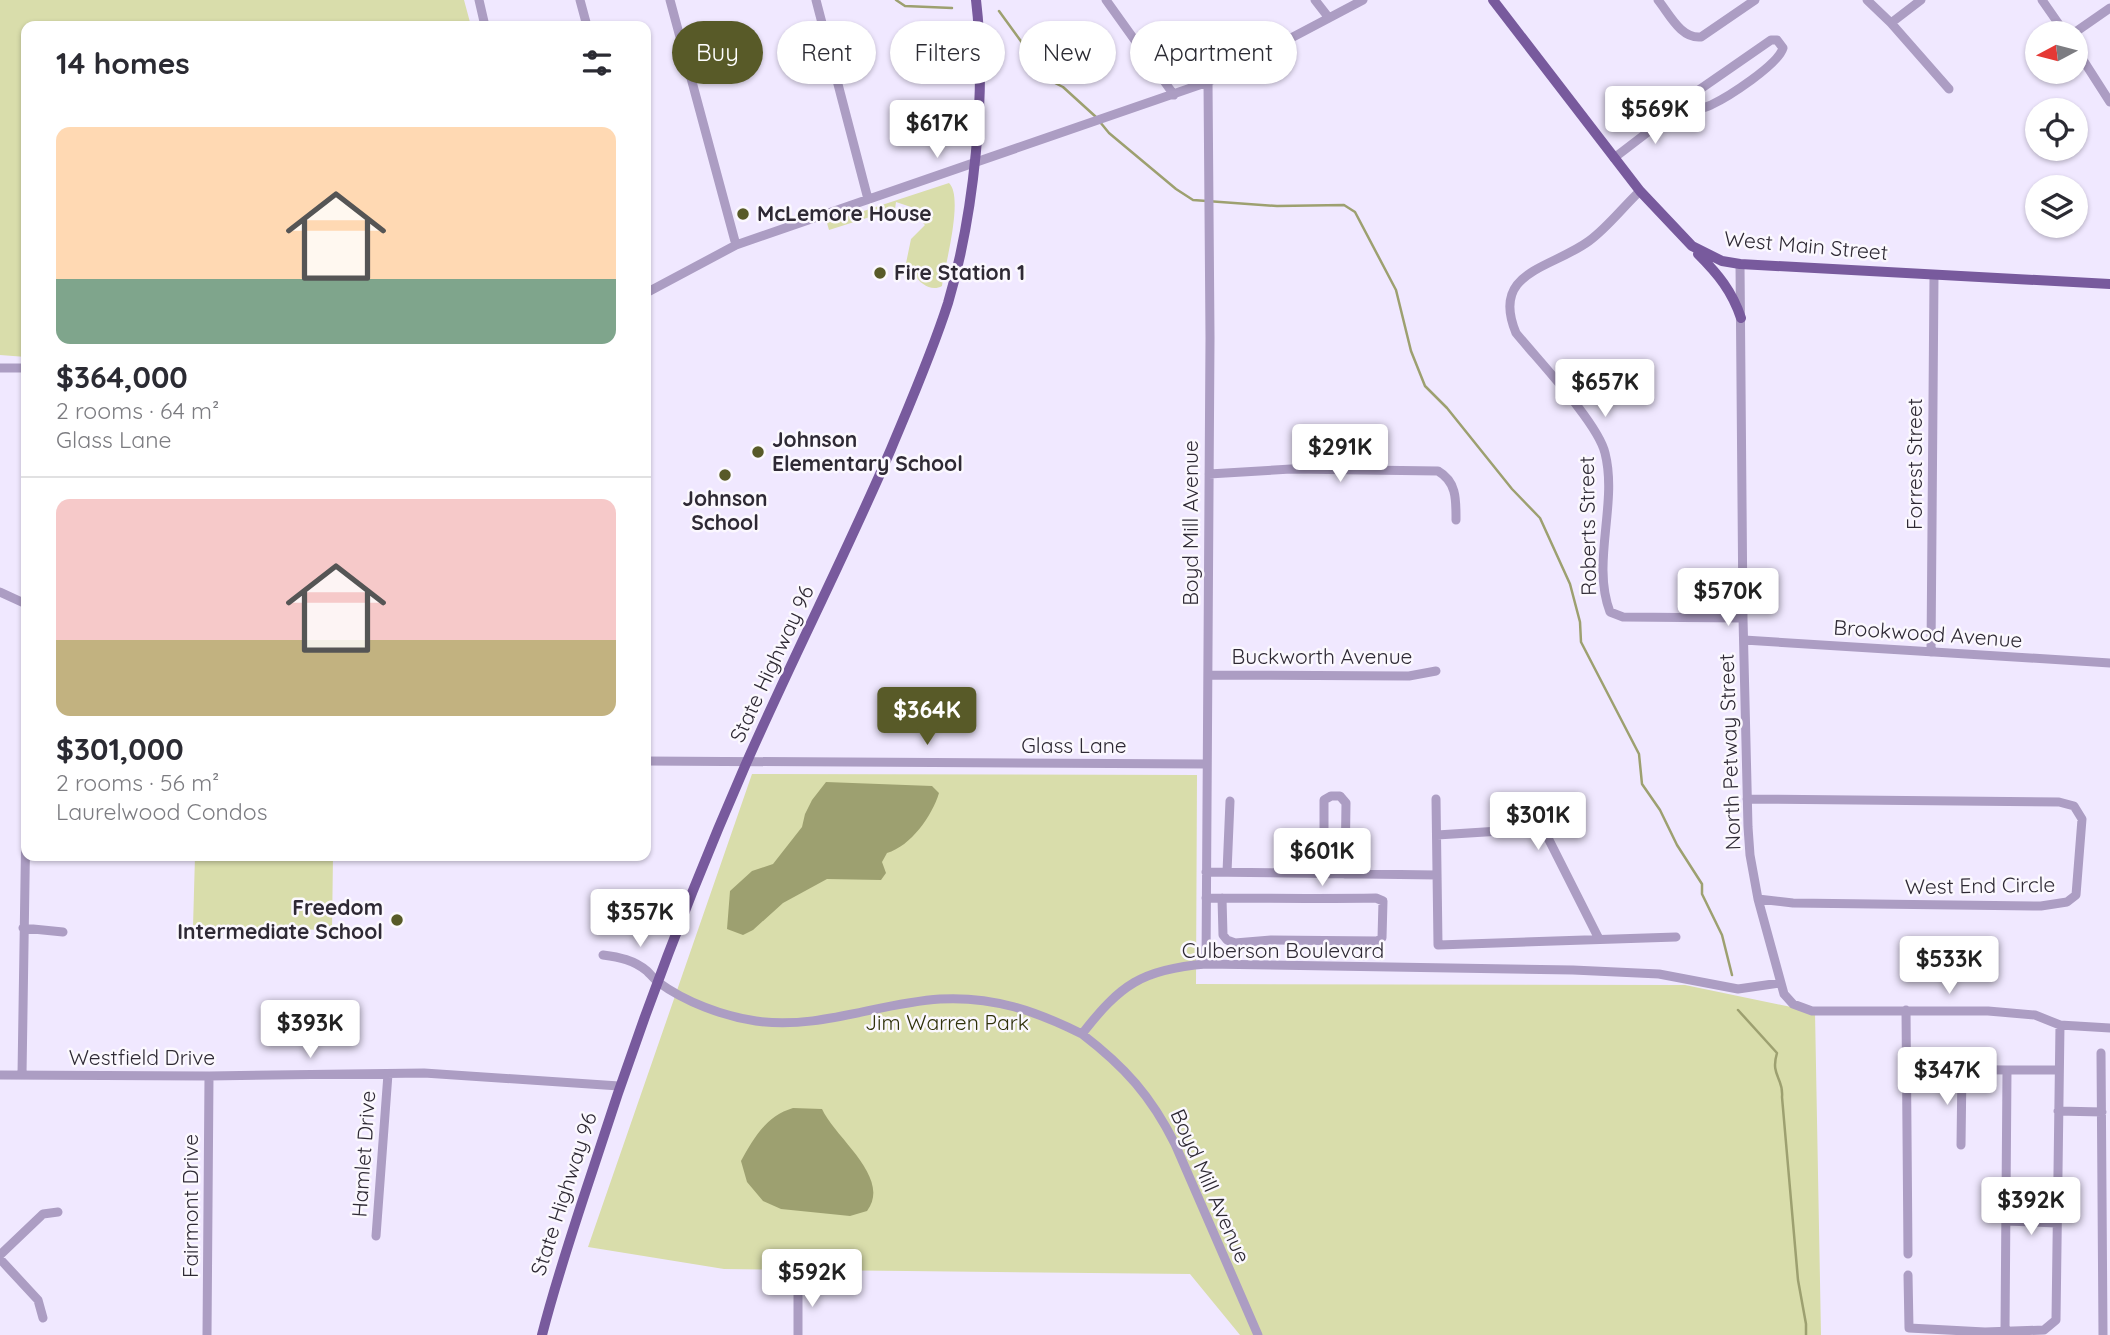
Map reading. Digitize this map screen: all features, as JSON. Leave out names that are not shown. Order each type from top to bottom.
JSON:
[{"type":"main road","name":"State Highway 96","points":[[542,1335],[554,1288],[620,1086],[704,861],[747,761],[853,536],[916,389],[951,289],[975,163],[979,109],[976,0]]},
{"type":"main road","name":"West Main Street","points":[[1493,0],[1640,191],[1692,246],[1712,258],[1740,264],[2110,284]]},
{"type":"main road","points":[[1692,246],[1721,277],[1733,296],[1741,318]]},
{"type":"street","points":[[479,0],[484,21]]},
{"type":"street","points":[[580,0],[586,21]]},
{"type":"street","points":[[670,0],[736,245]]},
{"type":"street","points":[[816,0],[868,199]]},
{"type":"street","points":[[1106,0],[1174,94]]},
{"type":"street","points":[[1315,0],[1329,18]]},
{"type":"street","points":[[1297,35],[1363,0]]},
{"type":"street","points":[[1658,0],[1685,35],[1693,38],[1701,37],[1755,0]]},
{"type":"street","points":[[1867,0],[1949,89]]},
{"type":"street","points":[[1891,23],[1920,0]]},
{"type":"street","points":[[2042,0],[2057,21]]},
{"type":"street","points":[[2088,23],[2110,8]]},
{"type":"street","points":[[1614,158],[1696,92],[1771,40],[1777,40],[1783,48],[1781,55],[1765,71],[1710,106],[1678,109]]},
{"type":"street","points":[[2088,68],[2110,102]]},
{"type":"street","points":[[651,290],[736,245],[1202,84]]},
{"type":"street","name":"Boyd Mill Avenue","points":[[1206,964],[1210,214],[1208,84]]},
{"type":"street","name":"Roberts Street","points":[[1640,191],[1589,241],[1528,274],[1516,284],[1508,302],[1509,317],[1516,333],[1594,429],[1605,450],[1607,514],[1602,593],[1610,612],[1623,617],[1743,618]]},
{"type":"street","name":"North Petway Street","points":[[1740,264],[1743,618],[1750,855],[1758,899],[1780,984]]},
{"type":"street","name":"Forrest Street","points":[[1931,652],[1934,276]]},
{"type":"street","points":[[0,368],[21,368]]},
{"type":"street","points":[[1209,474],[1291,469],[1438,471],[1451,481],[1456,503],[1456,520]]},
{"type":"street","points":[[0,592],[21,602]]},
{"type":"street","name":"Brookwood Avenue","points":[[1744,640],[2110,663]]},
{"type":"street","name":"Buckworth Avenue","points":[[1208,675],[1409,676],[1436,671]]},
{"type":"street","name":"Glass Lane","points":[[651,761],[1207,764]]},
{"type":"street","points":[[1324,873],[1324,800],[1331,796],[1340,796],[1346,803],[1345,874]]},
{"type":"street","points":[[1436,799],[1438,945],[1676,937]]},
{"type":"street","name":"West End Circle","points":[[1748,799],[2059,802],[2074,806],[2082,819],[2076,895],[2067,902],[2027,905],[1793,903],[1758,899]]},
{"type":"street","points":[[1227,872],[1230,801]]},
{"type":"street","points":[[1437,835],[1532,829],[1545,832],[1599,939]]},
{"type":"street","points":[[22,1075],[25,861]]},
{"type":"street","points":[[1206,872],[1437,875]]},
{"type":"street","points":[[1206,898],[1222,898],[1376,898],[1382,901],[1382,938],[1377,941],[1271,940],[1235,943],[1223,935],[1222,898]]},
{"type":"street","points":[[23,928],[63,932]]},
{"type":"street","points":[[603,955],[636,963],[657,982],[697,1003],[733,1016],[771,1023],[834,1019],[908,1004],[964,999],[1006,1004],[1044,1015],[1082,1034]]},
{"type":"street","name":"Culberson Boulevard","points":[[1082,1034],[1119,991],[1141,978],[1162,970],[1206,964],[1659,974],[1738,989],[1780,984]]},
{"type":"street","points":[[1780,984],[1793,1004],[1812,1011],[1988,1011],[2035,1015],[2060,1025],[2110,1028]]},
{"type":"street","points":[[1906,1010],[1908,1254]]},
{"type":"street","points":[[1908,1275],[1909,1328],[1951,1332],[2045,1332],[2056,1320],[2060,1025]]},
{"type":"street","name":"Boyd Mill Avenue","points":[[1082,1034],[1124,1069],[1160,1113],[1258,1335]]},
{"type":"street","points":[[2101,1053],[2103,1335]]},
{"type":"street","points":[[1906,1069],[2058,1070]]},
{"type":"street","points":[[1961,1145],[1962,1069]]},
{"type":"street","points":[[2005,1331],[2007,1070]]},
{"type":"street","name":"Westfield Drive","points":[[0,1075],[424,1073],[620,1086]]},
{"type":"street","name":"Hamlet Drive","points":[[376,1236],[388,1074]]},
{"type":"street","name":"Fairmont Drive","points":[[208,1335],[209,1076]]},
{"type":"street","points":[[2058,1111],[2102,1112]]},
{"type":"street","points":[[43,1318],[38,1300],[0,1257],[43,1214],[58,1212]]},
{"type":"street","points":[[2006,1221],[2057,1223]]},
{"type":"street","points":[[798,1284],[798,1335]]},
{"type":"green space","points":[[0,0],[464,0],[470,21],[21,21],[21,357],[0,355]]},
{"type":"green space","points":[[949,183],[955,202],[954,216],[942,286],[938,288],[927,286],[915,275],[904,273],[911,239],[925,225],[922,222],[926,212],[896,202],[895,209],[829,230],[827,223]]},
{"type":"green space","name":"Jim Warren Park","points":[[752,774],[1197,775],[1196,984],[1685,985],[1815,1012],[1821,1335],[1240,1335],[1190,1274],[724,1269],[588,1247]]},
{"type":"green space","points":[[195,861],[333,861],[332,930],[193,927]]},
{"type":"shaded area","points":[[826,782],[932,786],[939,793],[919,829],[904,844],[887,853],[882,862],[886,873],[881,880],[827,879],[783,903],[753,930],[743,935],[727,929],[730,891],[752,871],[773,864],[802,827],[812,800]]},
{"type":"shaded area","points":[[793,1108],[822,1109],[859,1159],[872,1185],[873,1198],[867,1211],[850,1216],[781,1209],[763,1201],[747,1182],[741,1161],[751,1144],[775,1116]]},
{"type":"waterway","points":[[896,0],[905,6],[952,8]]},
{"type":"waterway","points":[[999,11],[1049,80],[1063,87],[1096,117]]},
{"type":"waterway","points":[[1100,122],[1109,133],[1193,200],[1277,206],[1344,205],[1355,212],[1396,290],[1411,351],[1425,386],[1447,408],[1512,489],[1540,518],[1570,584],[1580,622],[1581,642],[1639,754],[1642,784],[1702,884],[1702,894],[1722,935],[1732,975]]},
{"type":"waterway","points":[[1738,1010],[1777,1053],[1775,1067],[1782,1091],[1798,1280],[1806,1335]]},
{"type":"place","name":"McLemore House","points":[[743,214]]},
{"type":"place","name":"Fire Station 1","points":[[880,273]]},
{"type":"place","name":"Johnson Elementary School","points":[[758,452]]},
{"type":"place","name":"Johnson School","points":[[725,475]]},
{"type":"place","name":"Freedom Intermediate School","points":[[397,920]]}]
